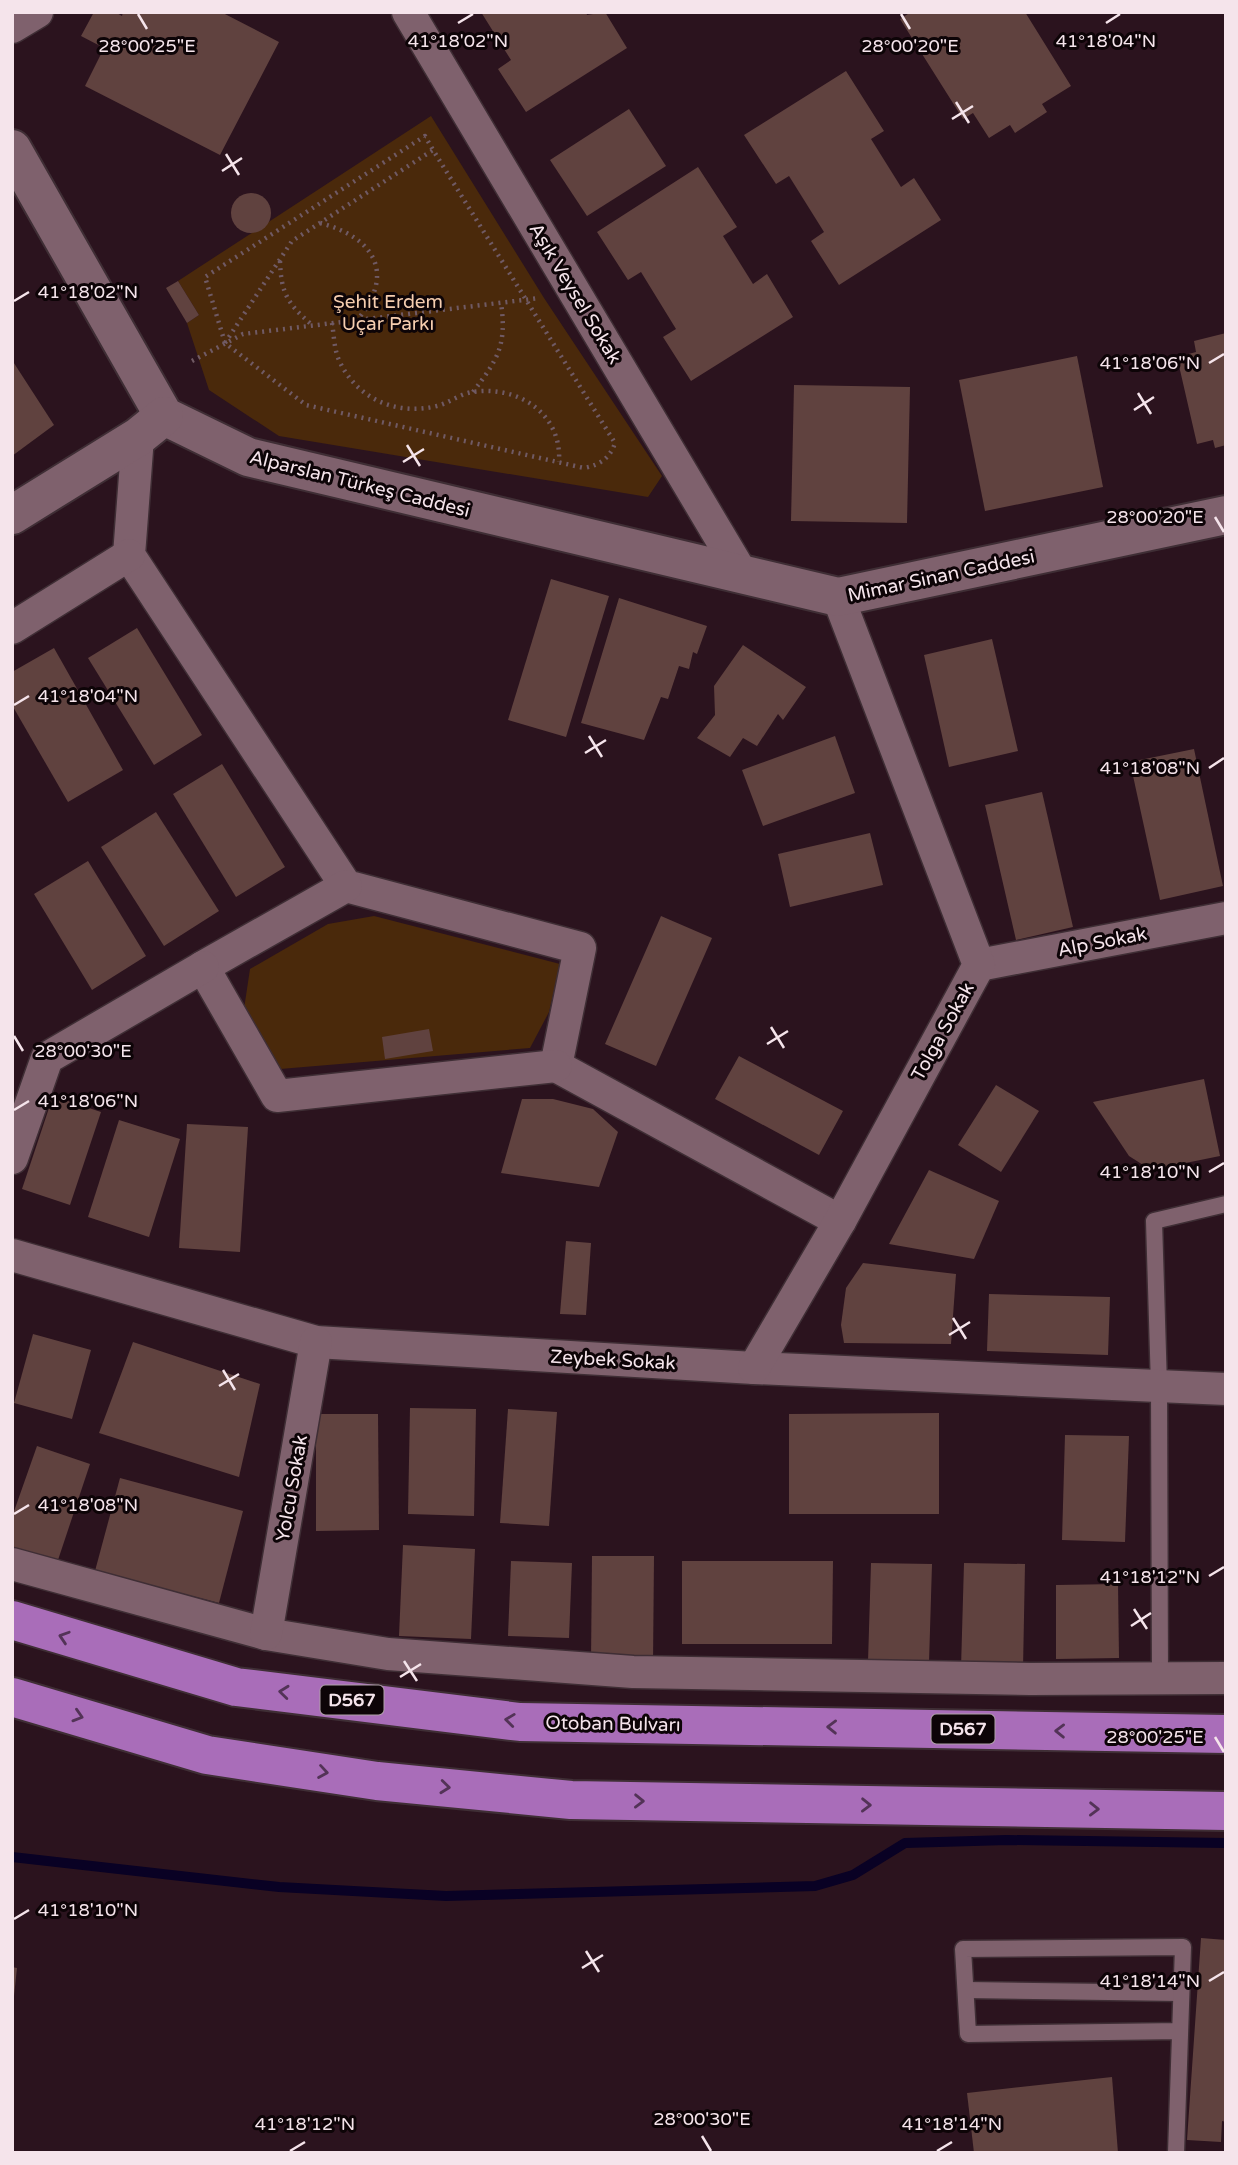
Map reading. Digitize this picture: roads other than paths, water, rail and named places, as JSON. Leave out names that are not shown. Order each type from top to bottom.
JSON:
[{"type":"highway","name":"Otoban Bulvarı","points":[[12,1620],[236,1686],[520,1722],[1226,1734]]},
{"type":"highway","points":[[12,1696],[207,1755],[377,1781],[570,1800],[1226,1811]]},
{"type":"street","points":[[12,27],[37,12]]},
{"type":"street","name":"Aşık Veysel Sokak","points":[[408,12],[742,574]]},
{"type":"street","points":[[12,149],[151,426],[130,555],[346,886],[580,948],[556,1066]]},
{"type":"street","points":[[12,515],[151,426]]},
{"type":"street","name":"Alparslan Türkeş Caddesi","points":[[151,426],[248,457],[657,554]]},
{"type":"street","name":"Mimar Sinan Caddesi","points":[[657,554],[838,597],[1226,514]]},
{"type":"street","points":[[12,628],[130,555]]},
{"type":"street","name":"Tolga Sokak","points":[[754,1368],[840,1221],[979,964],[838,597]]},
{"type":"street","points":[[12,1158],[47,1058],[346,886]]},
{"type":"street","name":"Alp Sokak","points":[[979,964],[1226,918]]},
{"type":"street","points":[[203,967],[278,1096],[556,1066],[840,1221]]},
{"type":"street","name":"Zeybek Sokak","points":[[12,1255],[316,1342],[754,1368],[1226,1389]]},
{"type":"street","name":"Yolcu Sokak","points":[[266,1634],[316,1342]]},
{"type":"street","points":[[12,1564],[266,1634],[388,1654],[633,1672],[1031,1679],[1226,1678]]},
{"type":"lane","points":[[1160,1678],[1159,1386],[1154,1222],[1226,1204]]},
{"type":"lane","points":[[1176,2153],[1183,1947],[963,1949],[968,2034],[1180,2031]]},
{"type":"lane","points":[[965,1990],[1181,1993]]},
{"type":"waterway","points":[[12,1857],[279,1887],[446,1896],[815,1886],[853,1875],[905,1843],[1007,1840],[1226,1843]]},
{"type":"park label","name":"Şehit Erdem Uçar Parkı","points":[[388,312]]}]
